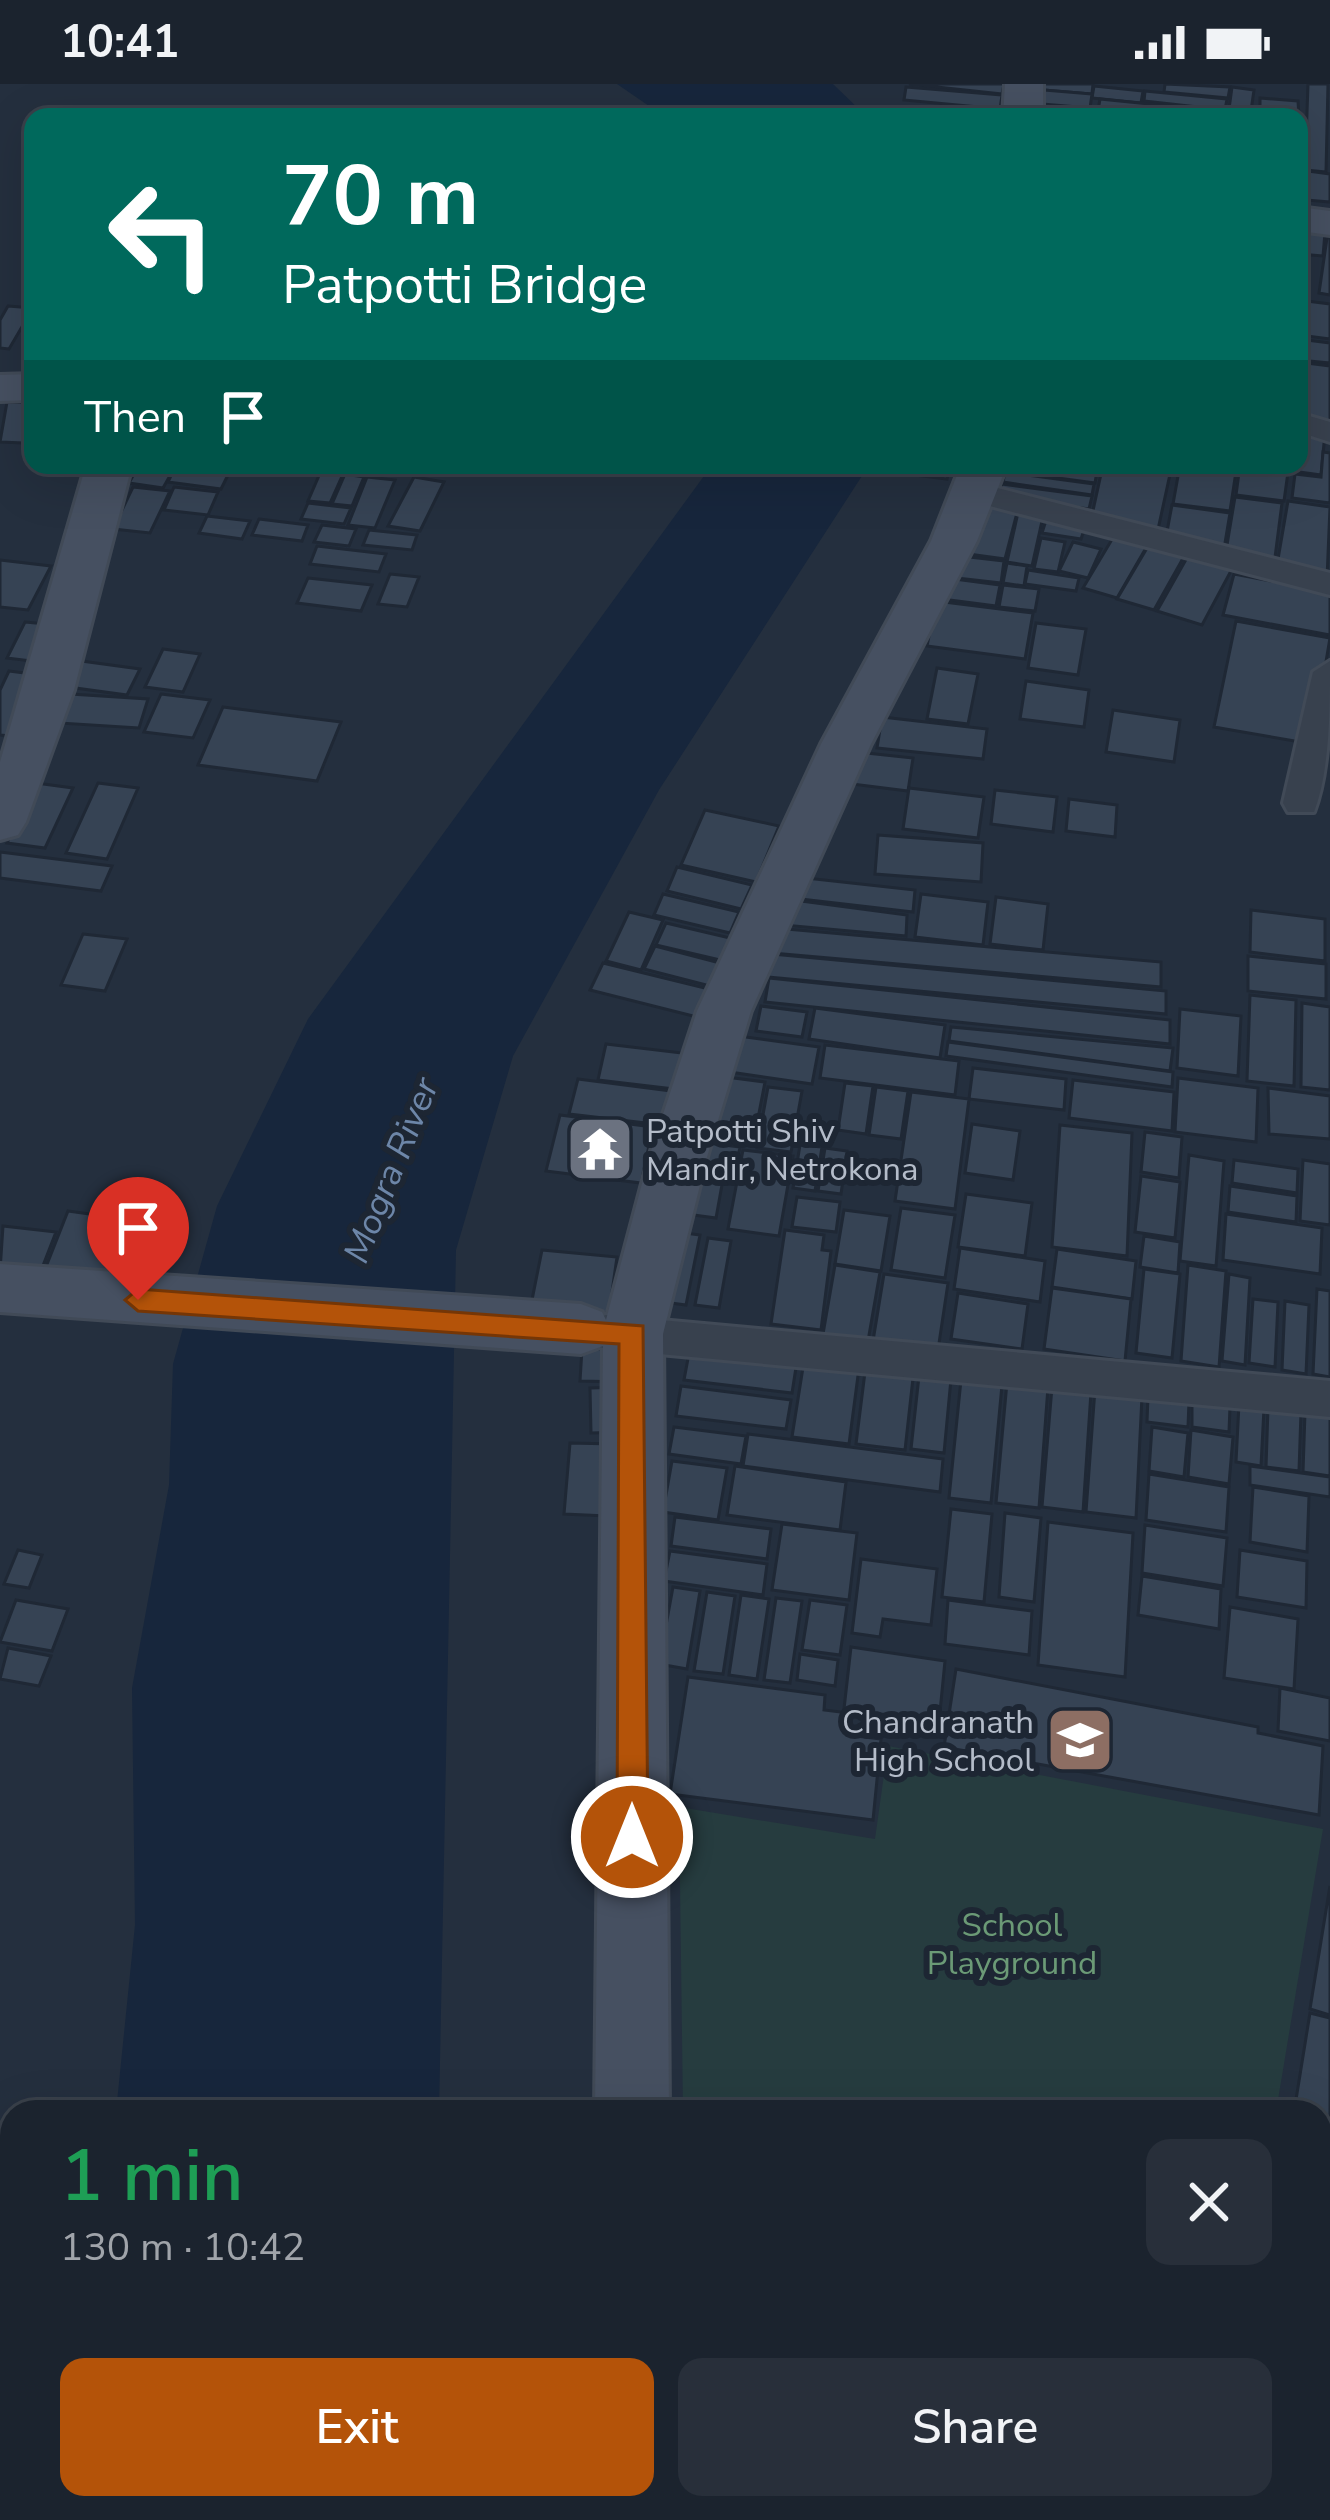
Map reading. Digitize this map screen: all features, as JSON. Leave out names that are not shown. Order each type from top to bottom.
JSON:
[{"type":"street","points":[[0,822],[13,765],[68,637],[85,540],[107,474]]},
{"type":"street","points":[[632,2100],[607,1332],[678,1157],[724,1012],[846,744],[954,541],[979,478],[1330,584]]},
{"type":"street","points":[[1301,803],[1330,672]]},
{"type":"street","points":[[0,1288],[607,1332],[1330,1399]]},
{"type":"green space","name":"School Playground","points":[[888,1746],[1323,1829],[1278,2100],[683,2100],[679,1807],[875,1839]]},
{"type":"water","points":[[617,84],[833,84],[858,108],[652,108]]},
{"type":"water","name":"Mogra River","points":[[705,474],[863,474],[659,790],[513,1056],[456,1250],[439,2100],[117,2100],[135,1925],[132,1688],[169,1485],[173,1364],[217,1206],[308,1019]]},
{"type":"building","points":[[909,84],[1004,84],[1002,94]]},
{"type":"building","points":[[1044,84],[1093,84],[1092,94],[1043,90]]},
{"type":"building","points":[[1165,84],[1230,87],[1228,98],[1164,92]]},
{"type":"building","points":[[1308,84],[1328,84],[1326,172],[1308,170]]},
{"type":"building","points":[[1094,86],[1143,91],[1141,103],[1092,98]]},
{"type":"building","points":[[906,87],[1002,95],[1000,108],[904,100]]},
{"type":"building","points":[[1232,87],[1254,90],[1251,108],[1229,108]]},
{"type":"building","points":[[1044,90],[1092,94],[1090,108],[1042,104]]},
{"type":"building","points":[[1145,91],[1227,99],[1225,108],[1144,101]]},
{"type":"building","points":[[1260,98],[1298,101],[1298,108],[1260,108]]},
{"type":"building","points":[[1100,99],[1189,108],[1098,108]]},
{"type":"building","points":[[1308,171],[1330,174],[1330,202],[1308,200]]},
{"type":"building","points":[[1308,231],[1325,233],[1323,256],[1308,255]]},
{"type":"building","points":[[1330,231],[1330,295],[1319,293]]},
{"type":"building","points":[[1308,301],[1330,304],[1330,339],[1308,336]]},
{"type":"building","points":[[8,306],[24,307],[24,323],[9,349],[0,348],[0,320]]},
{"type":"building","points":[[1308,340],[1330,343],[1330,363],[1308,361]]},
{"type":"building","points":[[1308,363],[1330,366],[1330,427],[1308,421]]},
{"type":"building","points":[[7,402],[24,403],[24,443],[0,442]]},
{"type":"building","points":[[1308,431],[1325,433],[1321,475],[1308,473]]},
{"type":"building","points":[[1323,452],[1330,453],[1330,503],[1292,498],[1295,474],[1321,477]]},
{"type":"building","points":[[134,474],[171,474],[163,488],[129,483]]},
{"type":"building","points":[[172,474],[228,474],[221,489],[168,482]]},
{"type":"building","points":[[320,474],[343,474],[330,503],[308,501]]},
{"type":"building","points":[[345,474],[364,477],[352,506],[332,504]]},
{"type":"building","points":[[907,474],[948,474],[947,479]]},
{"type":"building","points":[[1005,474],[1020,474],[1094,484],[1092,495],[1003,482]]},
{"type":"building","points":[[1028,474],[1096,474],[1095,483]]},
{"type":"building","points":[[1101,474],[1170,474],[1157,534],[1092,515]]},
{"type":"building","points":[[1178,474],[1236,474],[1230,511],[1173,504]]},
{"type":"building","points":[[1239,474],[1288,474],[1284,501],[1236,495]]},
{"type":"building","points":[[367,477],[395,480],[375,528],[348,525]]},
{"type":"building","points":[[414,477],[444,482],[420,531],[388,526]]},
{"type":"building","points":[[1002,484],[1092,496],[1089,509],[998,497]]},
{"type":"building","points":[[133,487],[170,491],[150,533],[113,529]]},
{"type":"building","points":[[174,487],[218,492],[208,515],[164,510]]},
{"type":"building","points":[[1235,497],[1282,503],[1274,565],[1226,551]]},
{"type":"building","points":[[1288,501],[1330,507],[1327,579],[1277,565]]},
{"type":"building","points":[[975,502],[1018,509],[1005,559],[961,553]]},
{"type":"building","points":[[308,503],[351,508],[344,524],[301,519]]},
{"type":"building","points":[[1172,505],[1230,513],[1224,549],[1166,537]]},
{"type":"building","points":[[1019,508],[1044,512],[1032,566],[1007,562]]},
{"type":"building","points":[[207,516],[250,521],[242,539],[199,533]]},
{"type":"building","points":[[1047,517],[1086,524],[1081,539],[1042,533]]},
{"type":"building","points":[[259,519],[308,525],[302,541],[252,535]]},
{"type":"building","points":[[322,525],[356,529],[349,546],[314,542]]},
{"type":"building","points":[[369,530],[417,535],[412,550],[363,545]]},
{"type":"building","points":[[1117,531],[1150,541],[1117,598],[1083,588]]},
{"type":"building","points":[[1041,538],[1065,542],[1058,572],[1034,569]]},
{"type":"building","points":[[1073,542],[1101,549],[1088,578],[1059,571]]},
{"type":"building","points":[[1150,543],[1186,553],[1154,610],[1117,599]]},
{"type":"building","points":[[317,546],[386,554],[379,572],[310,564]]},
{"type":"building","points":[[952,555],[1004,561],[1001,583],[948,577]]},
{"type":"building","points":[[1188,556],[1232,569],[1202,625],[1157,611]]},
{"type":"building","points":[[0,560],[51,566],[28,610],[0,607]]},
{"type":"building","points":[[1007,563],[1027,566],[1024,586],[1003,583]]},
{"type":"building","points":[[1028,570],[1079,578],[1076,591],[1025,584]]},
{"type":"building","points":[[390,574],[419,577],[407,607],[378,604]]},
{"type":"building","points":[[1234,574],[1330,592],[1330,635],[1223,615]]},
{"type":"building","points":[[308,578],[372,585],[361,611],[297,603]]},
{"type":"building","points":[[947,578],[1000,585],[996,606],[942,599]]},
{"type":"building","points":[[1003,585],[1039,589],[1035,611],[999,607]]},
{"type":"building","points":[[936,601],[1033,613],[1025,659],[927,646]]},
{"type":"building","points":[[1236,621],[1330,638],[1312,744],[1214,727]]},
{"type":"building","points":[[25,622],[57,625],[39,662],[7,658]]},
{"type":"building","points":[[1036,623],[1086,629],[1078,675],[1028,668]]},
{"type":"building","points":[[163,649],[200,654],[183,692],[145,687]]},
{"type":"building","points":[[74,660],[140,669],[127,695],[61,686]]},
{"type":"building","points":[[937,668],[978,674],[968,724],[927,719]]},
{"type":"building","points":[[9,671],[40,675],[10,736],[0,735],[0,690]]},
{"type":"building","points":[[1026,681],[1089,690],[1084,727],[1020,719]]},
{"type":"building","points":[[70,694],[148,699],[139,728],[59,723]]},
{"type":"building","points":[[161,694],[210,700],[193,738],[144,732]]},
{"type":"building","points":[[223,707],[341,722],[317,781],[198,765]]},
{"type":"building","points":[[1113,710],[1180,720],[1174,762],[1106,752]]},
{"type":"building","points":[[882,717],[987,729],[983,759],[877,748]]},
{"type":"building","points":[[857,752],[913,758],[908,791],[852,784]]},
{"type":"building","points":[[36,783],[73,788],[45,848],[7,843]]},
{"type":"building","points":[[98,783],[138,788],[107,859],[66,853]]},
{"type":"building","points":[[909,788],[984,797],[978,838],[903,829]]},
{"type":"building","points":[[995,790],[1057,797],[1053,832],[991,824]]},
{"type":"building","points":[[1069,799],[1117,805],[1115,837],[1066,831]]},
{"type":"building","points":[[705,810],[779,826],[756,882],[681,865]]},
{"type":"building","points":[[878,835],[983,843],[981,882],[875,874]]},
{"type":"building","points":[[0,852],[112,866],[101,891],[0,878]]},
{"type":"building","points":[[677,867],[752,885],[741,909],[667,891]]},
{"type":"building","points":[[797,877],[915,890],[913,912],[792,898]]},
{"type":"building","points":[[663,894],[739,912],[730,933],[654,915]]},
{"type":"building","points":[[921,894],[988,902],[983,945],[915,937]]},
{"type":"building","points":[[996,897],[1048,904],[1043,950],[990,944]]},
{"type":"building","points":[[786,899],[907,915],[906,936],[783,925]]},
{"type":"building","points":[[1251,910],[1325,919],[1325,961],[1250,952]]},
{"type":"building","points":[[629,912],[663,920],[641,970],[606,961]]},
{"type":"building","points":[[666,923],[730,938],[720,960],[656,945]]},
{"type":"building","points":[[775,928],[1161,962],[1161,987],[772,953]]},
{"type":"building","points":[[83,934],[127,939],[105,991],[61,985]]},
{"type":"building","points":[[655,946],[720,963],[710,986],[644,969]]},
{"type":"building","points":[[772,954],[1166,991],[1166,1014],[768,977]]},
{"type":"building","points":[[1248,956],[1326,964],[1326,999],[1248,991]]},
{"type":"building","points":[[603,963],[709,989],[697,1017],[590,990]]},
{"type":"building","points":[[769,978],[1170,1020],[1170,1044],[765,1002]]},
{"type":"building","points":[[1250,995],[1296,1000],[1294,1086],[1247,1081]]},
{"type":"building","points":[[1302,1003],[1330,1007],[1330,1090],[1301,1087]]},
{"type":"building","points":[[761,1006],[807,1012],[802,1037],[756,1031]]},
{"type":"building","points":[[815,1008],[945,1025],[940,1058],[809,1039]]},
{"type":"building","points":[[1180,1009],[1241,1016],[1238,1076],[1177,1068]]},
{"type":"building","points":[[951,1027],[1173,1048],[1170,1071],[949,1041]]},
{"type":"building","points":[[731,1035],[819,1047],[812,1084],[723,1071]]},
{"type":"building","points":[[948,1042],[1173,1072],[1172,1087],[946,1056]]},
{"type":"building","points":[[606,1044],[682,1053],[674,1089],[598,1080]]},
{"type":"building","points":[[825,1045],[959,1061],[955,1095],[820,1078]]},
{"type":"building","points":[[973,1068],[1066,1079],[1064,1110],[969,1099]]},
{"type":"building","points":[[726,1077],[765,1082],[753,1144],[714,1139]]},
{"type":"building","points":[[1178,1078],[1258,1088],[1256,1142],[1175,1132]]},
{"type":"building","points":[[578,1079],[671,1091],[663,1125],[569,1114]]},
{"type":"building","points":[[1073,1080],[1174,1092],[1172,1131],[1069,1118]]},
{"type":"building","points":[[845,1083],[873,1086],[866,1134],[838,1130]]},
{"type":"building","points":[[768,1087],[802,1091],[791,1152],[757,1148]]},
{"type":"building","points":[[876,1087],[908,1091],[901,1139],[869,1135]]},
{"type":"building","points":[[1268,1088],[1330,1096],[1330,1139],[1269,1134]]},
{"type":"building","points":[[911,1092],[969,1099],[955,1209],[895,1201]]},
{"type":"building","name":"Patpotti Shiv Mandir, Netrokona","points":[[560,1115],[653,1127],[641,1183],[546,1171]]},
{"type":"building","points":[[972,1124],[1020,1131],[1013,1180],[965,1173]]},
{"type":"building","points":[[1060,1125],[1132,1133],[1127,1256],[1052,1247]]},
{"type":"building","points":[[1145,1132],[1182,1137],[1179,1178],[1141,1172]]},
{"type":"building","points":[[699,1142],[740,1147],[736,1166],[695,1161]]},
{"type":"building","points":[[800,1145],[822,1147],[815,1191],[793,1188]]},
{"type":"building","points":[[825,1148],[847,1151],[841,1194],[818,1191]]},
{"type":"building","points":[[743,1150],[793,1156],[779,1236],[728,1229]]},
{"type":"building","points":[[1189,1155],[1224,1161],[1216,1266],[1180,1261]]},
{"type":"building","points":[[1234,1160],[1298,1169],[1297,1193],[1232,1183]]},
{"type":"building","points":[[1303,1160],[1330,1164],[1330,1225],[1300,1221]]},
{"type":"building","points":[[695,1165],[725,1168],[716,1218],[686,1214]]},
{"type":"building","points":[[1141,1176],[1180,1182],[1175,1238],[1135,1232]]},
{"type":"building","points":[[1230,1186],[1297,1196],[1296,1222],[1228,1212]]},
{"type":"building","points":[[966,1194],[1032,1203],[1025,1256],[958,1247]]},
{"type":"building","points":[[797,1197],[840,1202],[836,1232],[792,1227]]},
{"type":"building","points":[[901,1208],[955,1215],[945,1278],[891,1270]]},
{"type":"building","points":[[844,1210],[890,1216],[881,1271],[835,1264]]},
{"type":"building","points":[[68,1211],[133,1220],[110,1286],[42,1277]]},
{"type":"building","points":[[1226,1214],[1322,1228],[1320,1274],[1223,1260]]},
{"type":"building","points":[[3,1226],[56,1232],[39,1276],[0,1271]]},
{"type":"building","points":[[785,1230],[824,1235],[822,1250],[831,1251],[821,1330],[771,1324]]},
{"type":"building","points":[[677,1232],[700,1235],[686,1305],[663,1302]]},
{"type":"building","points":[[1144,1236],[1180,1242],[1178,1273],[1140,1267]]},
{"type":"building","points":[[134,1237],[171,1242],[159,1279],[121,1274]]},
{"type":"building","points":[[708,1238],[731,1241],[719,1308],[695,1305]]},
{"type":"building","points":[[960,1248],[1045,1261],[1040,1302],[954,1289]]},
{"type":"building","points":[[1057,1249],[1136,1261],[1132,1299],[1052,1287]]},
{"type":"building","points":[[542,1250],[617,1257],[609,1313],[531,1305]]},
{"type":"building","points":[[835,1265],[880,1272],[868,1341],[823,1334]]},
{"type":"building","points":[[1188,1265],[1226,1271],[1219,1367],[1181,1361]]},
{"type":"building","points":[[1144,1269],[1180,1274],[1172,1358],[1136,1353]]},
{"type":"building","points":[[884,1274],[948,1283],[938,1350],[873,1341]]},
{"type":"building","points":[[1229,1274],[1250,1278],[1245,1365],[1222,1361]]},
{"type":"building","points":[[1052,1288],[1131,1299],[1125,1361],[1044,1349]]},
{"type":"building","points":[[1317,1289],[1330,1291],[1330,1377],[1313,1374]]},
{"type":"building","points":[[958,1293],[1028,1304],[1022,1349],[951,1339]]},
{"type":"building","points":[[1253,1299],[1278,1302],[1275,1367],[1249,1363]]},
{"type":"building","points":[[1285,1301],[1309,1305],[1306,1374],[1282,1370]]},
{"type":"building","points":[[690,1348],[797,1361],[792,1393],[684,1380]]},
{"type":"building","points":[[582,1349],[627,1349],[626,1382],[580,1381]]},
{"type":"building","points":[[804,1361],[859,1368],[849,1444],[792,1437]]},
{"type":"building","points":[[865,1372],[913,1378],[905,1450],[856,1444]]},
{"type":"building","points":[[919,1376],[951,1379],[944,1453],[911,1449]]},
{"type":"building","points":[[961,1380],[1002,1385],[991,1503],[949,1498]]},
{"type":"building","points":[[1007,1382],[1048,1387],[1039,1508],[996,1503]]},
{"type":"building","points":[[681,1386],[791,1400],[786,1429],[676,1416]]},
{"type":"building","points":[[626,1387],[626,1432],[591,1433],[590,1388]]},
{"type":"building","points":[[1052,1387],[1091,1392],[1083,1512],[1042,1507]]},
{"type":"building","points":[[1095,1389],[1142,1396],[1136,1518],[1086,1512]]},
{"type":"building","points":[[1148,1396],[1189,1401],[1188,1427],[1147,1422]]},
{"type":"building","points":[[1192,1402],[1230,1406],[1229,1432],[1192,1427]]},
{"type":"building","points":[[1239,1404],[1264,1408],[1261,1466],[1236,1462]]},
{"type":"building","points":[[1268,1408],[1301,1412],[1299,1471],[1266,1467]]},
{"type":"building","points":[[1305,1412],[1330,1415],[1330,1476],[1303,1472]]},
{"type":"building","points":[[674,1427],[746,1436],[741,1464],[669,1454]]},
{"type":"building","points":[[1152,1427],[1188,1433],[1184,1477],[1149,1471]]},
{"type":"building","points":[[1191,1430],[1233,1437],[1229,1484],[1188,1477]]},
{"type":"building","points":[[748,1434],[943,1459],[940,1492],[743,1466]]},
{"type":"building","points":[[570,1443],[613,1444],[607,1516],[564,1514]]},
{"type":"building","points":[[672,1461],[727,1468],[718,1520],[663,1512]]},
{"type":"building","points":[[735,1466],[846,1482],[840,1530],[727,1515]]},
{"type":"building","points":[[1250,1466],[1330,1477],[1330,1497],[1250,1485]]},
{"type":"building","points":[[1149,1474],[1229,1487],[1226,1532],[1146,1520]]},
{"type":"building","points":[[1253,1487],[1309,1496],[1307,1552],[1250,1542]]},
{"type":"building","points":[[951,1509],[992,1514],[984,1602],[942,1597]]},
{"type":"building","points":[[1005,1513],[1041,1518],[1034,1602],[999,1597]]},
{"type":"building","points":[[675,1517],[771,1529],[767,1559],[671,1546]]},
{"type":"building","points":[[1048,1522],[1133,1533],[1125,1677],[1038,1665]]},
{"type":"building","points":[[782,1524],[857,1533],[849,1600],[772,1590]]},
{"type":"building","points":[[1145,1525],[1227,1538],[1223,1586],[1142,1573]]},
{"type":"building","points":[[18,1550],[42,1555],[29,1588],[4,1584]]},
{"type":"building","points":[[1240,1550],[1307,1561],[1306,1608],[1237,1597]]},
{"type":"building","points":[[670,1551],[767,1564],[763,1595],[664,1581]]},
{"type":"building","points":[[861,1559],[937,1569],[931,1625],[883,1619],[880,1637],[852,1633]]},
{"type":"building","points":[[1142,1576],[1221,1589],[1219,1629],[1138,1615]]},
{"type":"building","points":[[673,1587],[700,1591],[687,1669],[659,1664]]},
{"type":"building","points":[[707,1592],[735,1596],[723,1674],[694,1671]]},
{"type":"building","points":[[741,1595],[769,1599],[757,1679],[729,1675]]},
{"type":"building","points":[[776,1598],[802,1601],[790,1683],[764,1680]]},
{"type":"building","points":[[16,1600],[68,1609],[52,1651],[0,1642]]},
{"type":"building","points":[[810,1600],[847,1605],[840,1655],[802,1650]]},
{"type":"building","points":[[948,1600],[1032,1611],[1029,1655],[945,1644]]},
{"type":"building","points":[[1230,1607],[1298,1619],[1294,1689],[1224,1678]]},
{"type":"building","points":[[851,1647],[945,1661],[939,1722],[844,1709]]},
{"type":"building","points":[[8,1648],[51,1656],[39,1686],[0,1679]]},
{"type":"building","points":[[800,1654],[838,1660],[835,1686],[797,1680]]},
{"type":"building","points":[[956,1669],[1258,1727],[1258,1733],[1323,1746],[1319,1815],[944,1747]]},
{"type":"building","points":[[688,1677],[825,1695],[824,1710],[849,1713],[847,1735],[881,1739],[873,1820],[670,1794]]},
{"type":"building","points":[[1280,1688],[1330,1698],[1330,1741],[1278,1731]]},
{"type":"building","points":[[1330,1886],[1330,2015],[1310,2009]]},
{"type":"building","points":[[1310,2013],[1330,2018],[1330,2100],[1296,2100]]},
{"type":"place","name":"Patpotti Shiv Mandir, Netrokona","points":[[600,1149]]},
{"type":"place","name":"Chandranath High School","points":[[1080,1740]]},
{"type":"route","points":[[138,1300],[633,1334],[632,1837]]}]
